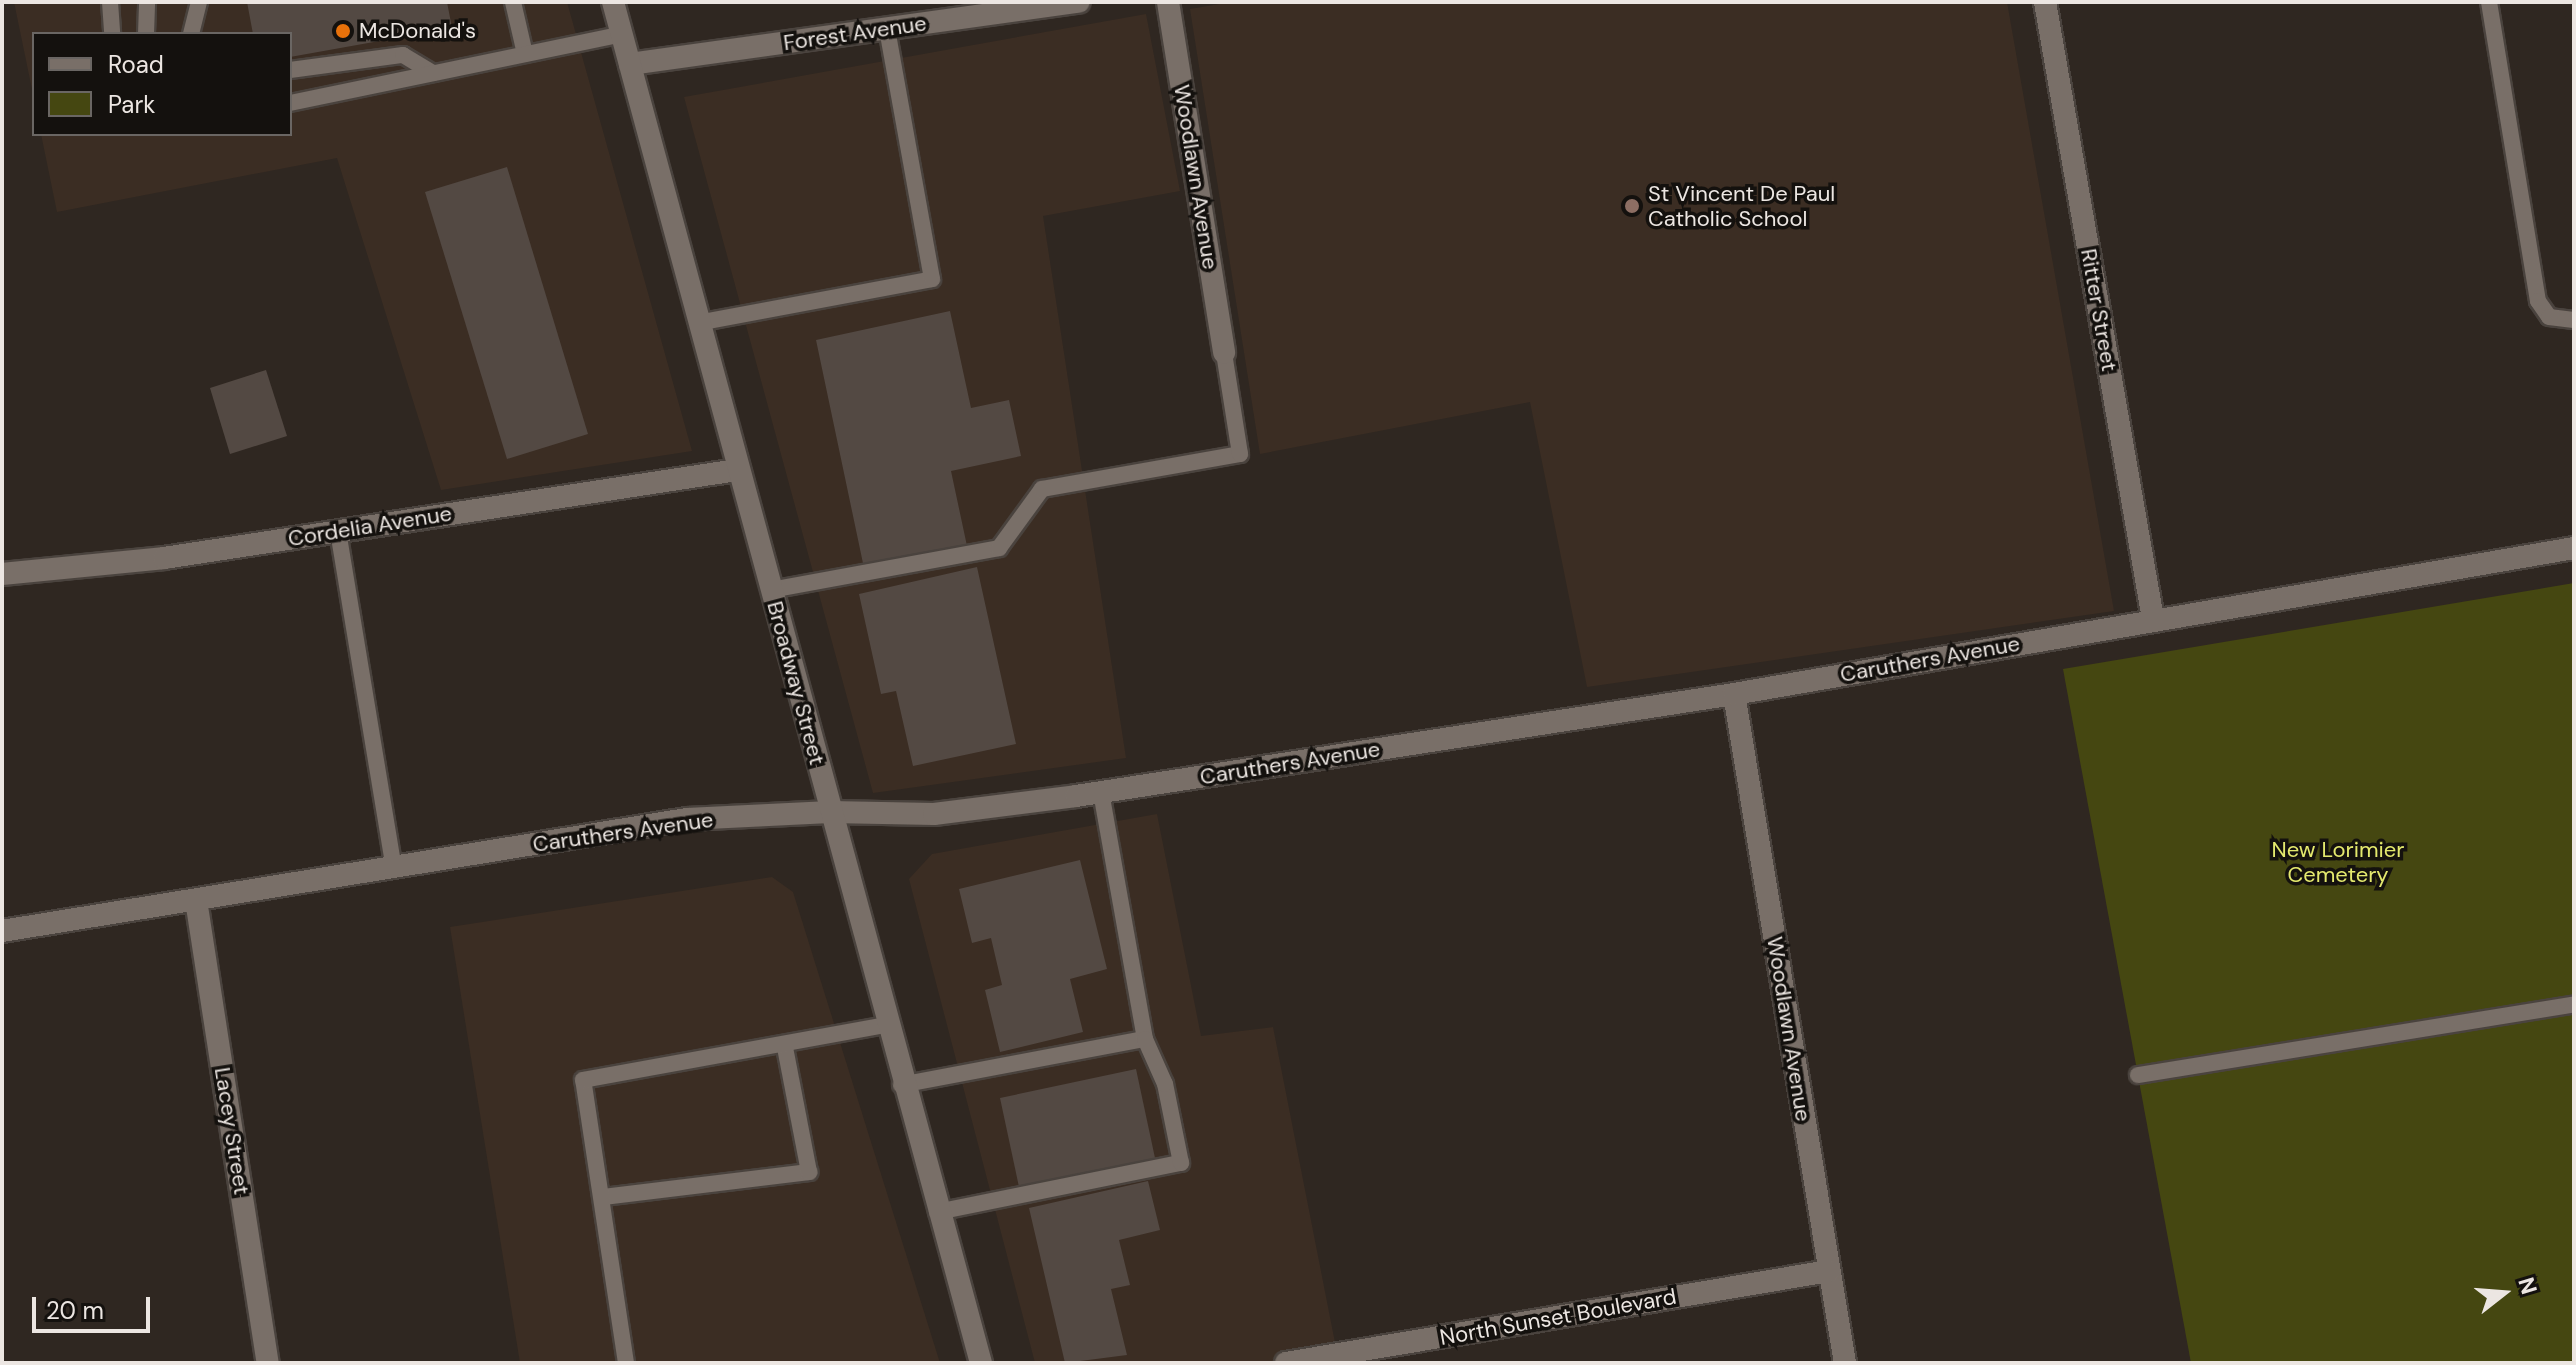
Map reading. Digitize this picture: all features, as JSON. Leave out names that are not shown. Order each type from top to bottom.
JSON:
[{"type":"street","name":"Broadway Street","points":[[613,2],[901,1085],[981,1363]]},
{"type":"street","name":"Forest Avenue","points":[[630,64],[1079,2]]},
{"type":"street","name":"Woodlawn Avenue","points":[[1168,2],[1224,353]]},
{"type":"street","name":"Ritter Street","points":[[2045,2],[2153,619]]},
{"type":"street","name":"Cordelia Avenue","points":[[2,574],[338,531],[737,470]]},
{"type":"street","name":"Caruthers Avenue","points":[[2,931],[687,819],[830,812],[934,814],[1101,792],[1734,694],[2574,548]]},
{"type":"street","name":"Woodlawn Avenue","points":[[1734,694],[1845,1363]]},
{"type":"street","name":"Lacey Street","points":[[196,900],[268,1363]]},
{"type":"street","name":"North Sunset Boulevard","points":[[1286,1363],[1327,1360],[1829,1271]]},
{"type":"lane","points":[[110,2],[112,32]]},
{"type":"lane","points":[[146,32],[147,2]]},
{"type":"lane","points":[[192,32],[199,2]]},
{"type":"lane","points":[[513,2],[525,54]]},
{"type":"lane","points":[[2489,2],[2538,301],[2549,317],[2574,320]]},
{"type":"lane","points":[[698,323],[932,279],[887,28]]},
{"type":"lane","points":[[292,103],[622,34]]},
{"type":"lane","points":[[292,70],[403,55],[433,73]]},
{"type":"lane","points":[[771,590],[999,548],[1042,489],[1240,454],[1224,353]]},
{"type":"lane","points":[[338,531],[394,868]]},
{"type":"lane","points":[[937,1212],[1181,1163],[1165,1084],[1145,1039],[1101,792]]},
{"type":"lane","points":[[2138,1075],[2574,1004]]},
{"type":"lane","points":[[626,1363],[583,1080],[785,1047],[886,1025]]},
{"type":"lane","points":[[901,1085],[1145,1039]]},
{"type":"lane","points":[[603,1197],[809,1172],[785,1047]]},
{"type":"shaded area","points":[[14,2],[567,2],[692,451],[441,490],[337,158],[57,212],[41,136],[292,136],[292,32],[32,32],[32,89]]},
{"type":"shaded area","name":"St Vincent De Paul Catholic School","points":[[1231,2],[2007,2],[2114,611],[1587,687],[1530,402],[1260,454],[1190,9]]},
{"type":"shaded area","points":[[1146,14],[1180,191],[1043,216],[1126,758],[873,793],[684,97]]},
{"type":"shaded area","points":[[1157,814],[1201,1036],[1273,1027],[1339,1363],[1035,1363],[909,879],[932,854]]},
{"type":"shaded area","points":[[772,877],[793,892],[940,1363],[520,1363],[450,927]]},
{"type":"green space","name":"New Lorimier Cemetery","points":[[2574,583],[2574,1363],[2191,1363],[2063,669]]},
{"type":"building","name":"McDonald's","points":[[247,2],[447,2],[452,28],[292,57],[292,32],[253,32]]},
{"type":"building","points":[[507,167],[588,434],[507,459],[425,192]]},
{"type":"building","points":[[950,311],[971,408],[1009,400],[1021,456],[951,471],[967,546],[864,568],[816,340]]},
{"type":"building","points":[[266,370],[287,436],[230,454],[210,388]]},
{"type":"building","points":[[977,567],[1016,744],[913,766],[896,691],[881,694],[859,594]]},
{"type":"building","points":[[1080,860],[1107,969],[1070,979],[1083,1032],[1000,1052],[985,990],[1002,985],[991,938],[972,943],[959,889]]},
{"type":"building","points":[[1136,1069],[1155,1158],[1019,1187],[1000,1098]]},
{"type":"building","points":[[1148,1181],[1160,1230],[1119,1240],[1130,1285],[1111,1289],[1127,1355],[1065,1363],[1029,1208]]},
{"type":"place","name":"McDonald's","points":[[343,31]]},
{"type":"place","name":"St Vincent De Paul Catholic School","points":[[1632,206]]}]
